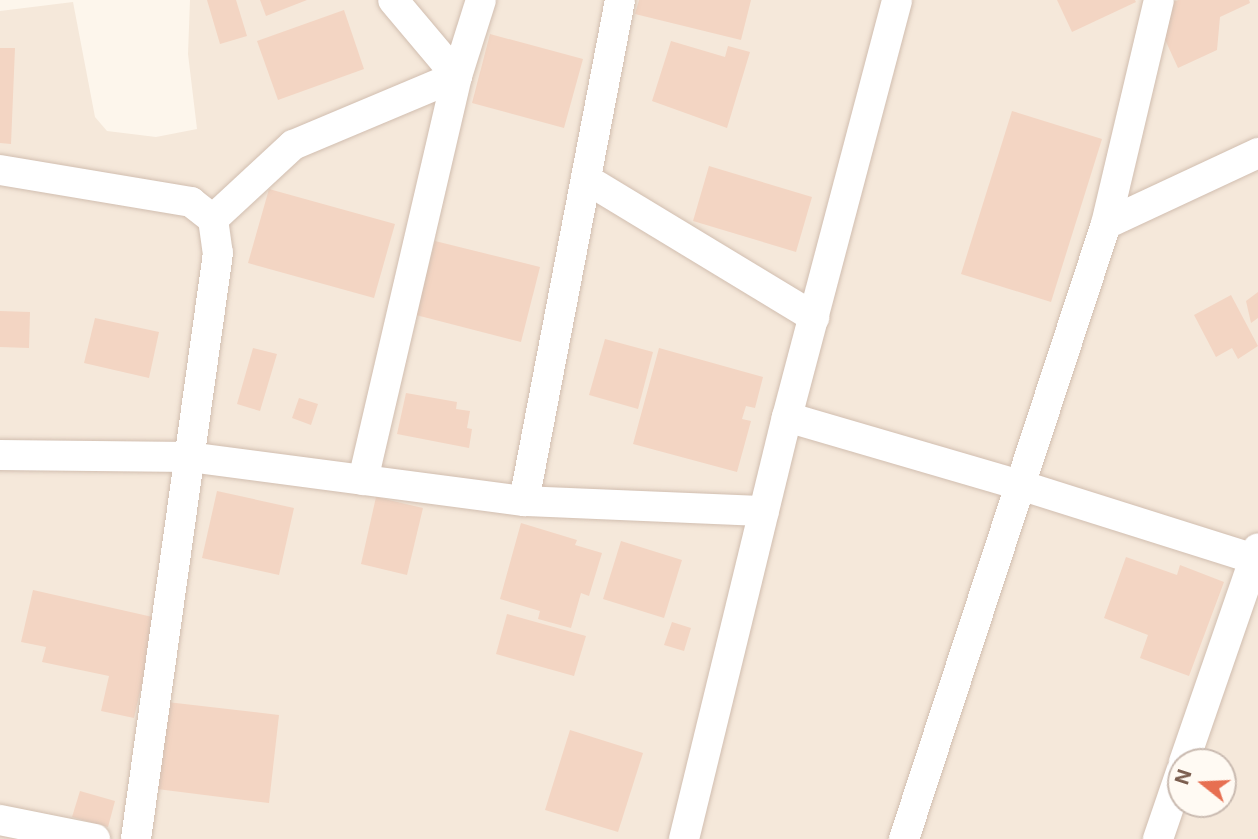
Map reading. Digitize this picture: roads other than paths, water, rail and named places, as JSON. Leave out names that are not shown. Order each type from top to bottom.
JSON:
[{"type":"street","points":[[393,0],[457,76]]},
{"type":"street","points":[[363,480],[457,76],[481,0]]},
{"type":"street","points":[[524,501],[620,0]]},
{"type":"street","points":[[684,839],[787,417],[897,0]]},
{"type":"street","points":[[904,839],[1106,224],[1159,0]]},
{"type":"street","points":[[213,219],[293,145],[457,76]]},
{"type":"street","points":[[1106,224],[1258,153]]},
{"type":"street","points":[[0,170],[191,202],[213,219],[218,253],[136,839]]},
{"type":"street","points":[[586,179],[814,317]]},
{"type":"street","points":[[787,417],[1256,554],[1189,748]]},
{"type":"street","points":[[0,455],[189,457],[524,501],[764,511]]},
{"type":"street","points":[[1158,839],[1167,813]]},
{"type":"street","points":[[0,820],[95,839]]}]
